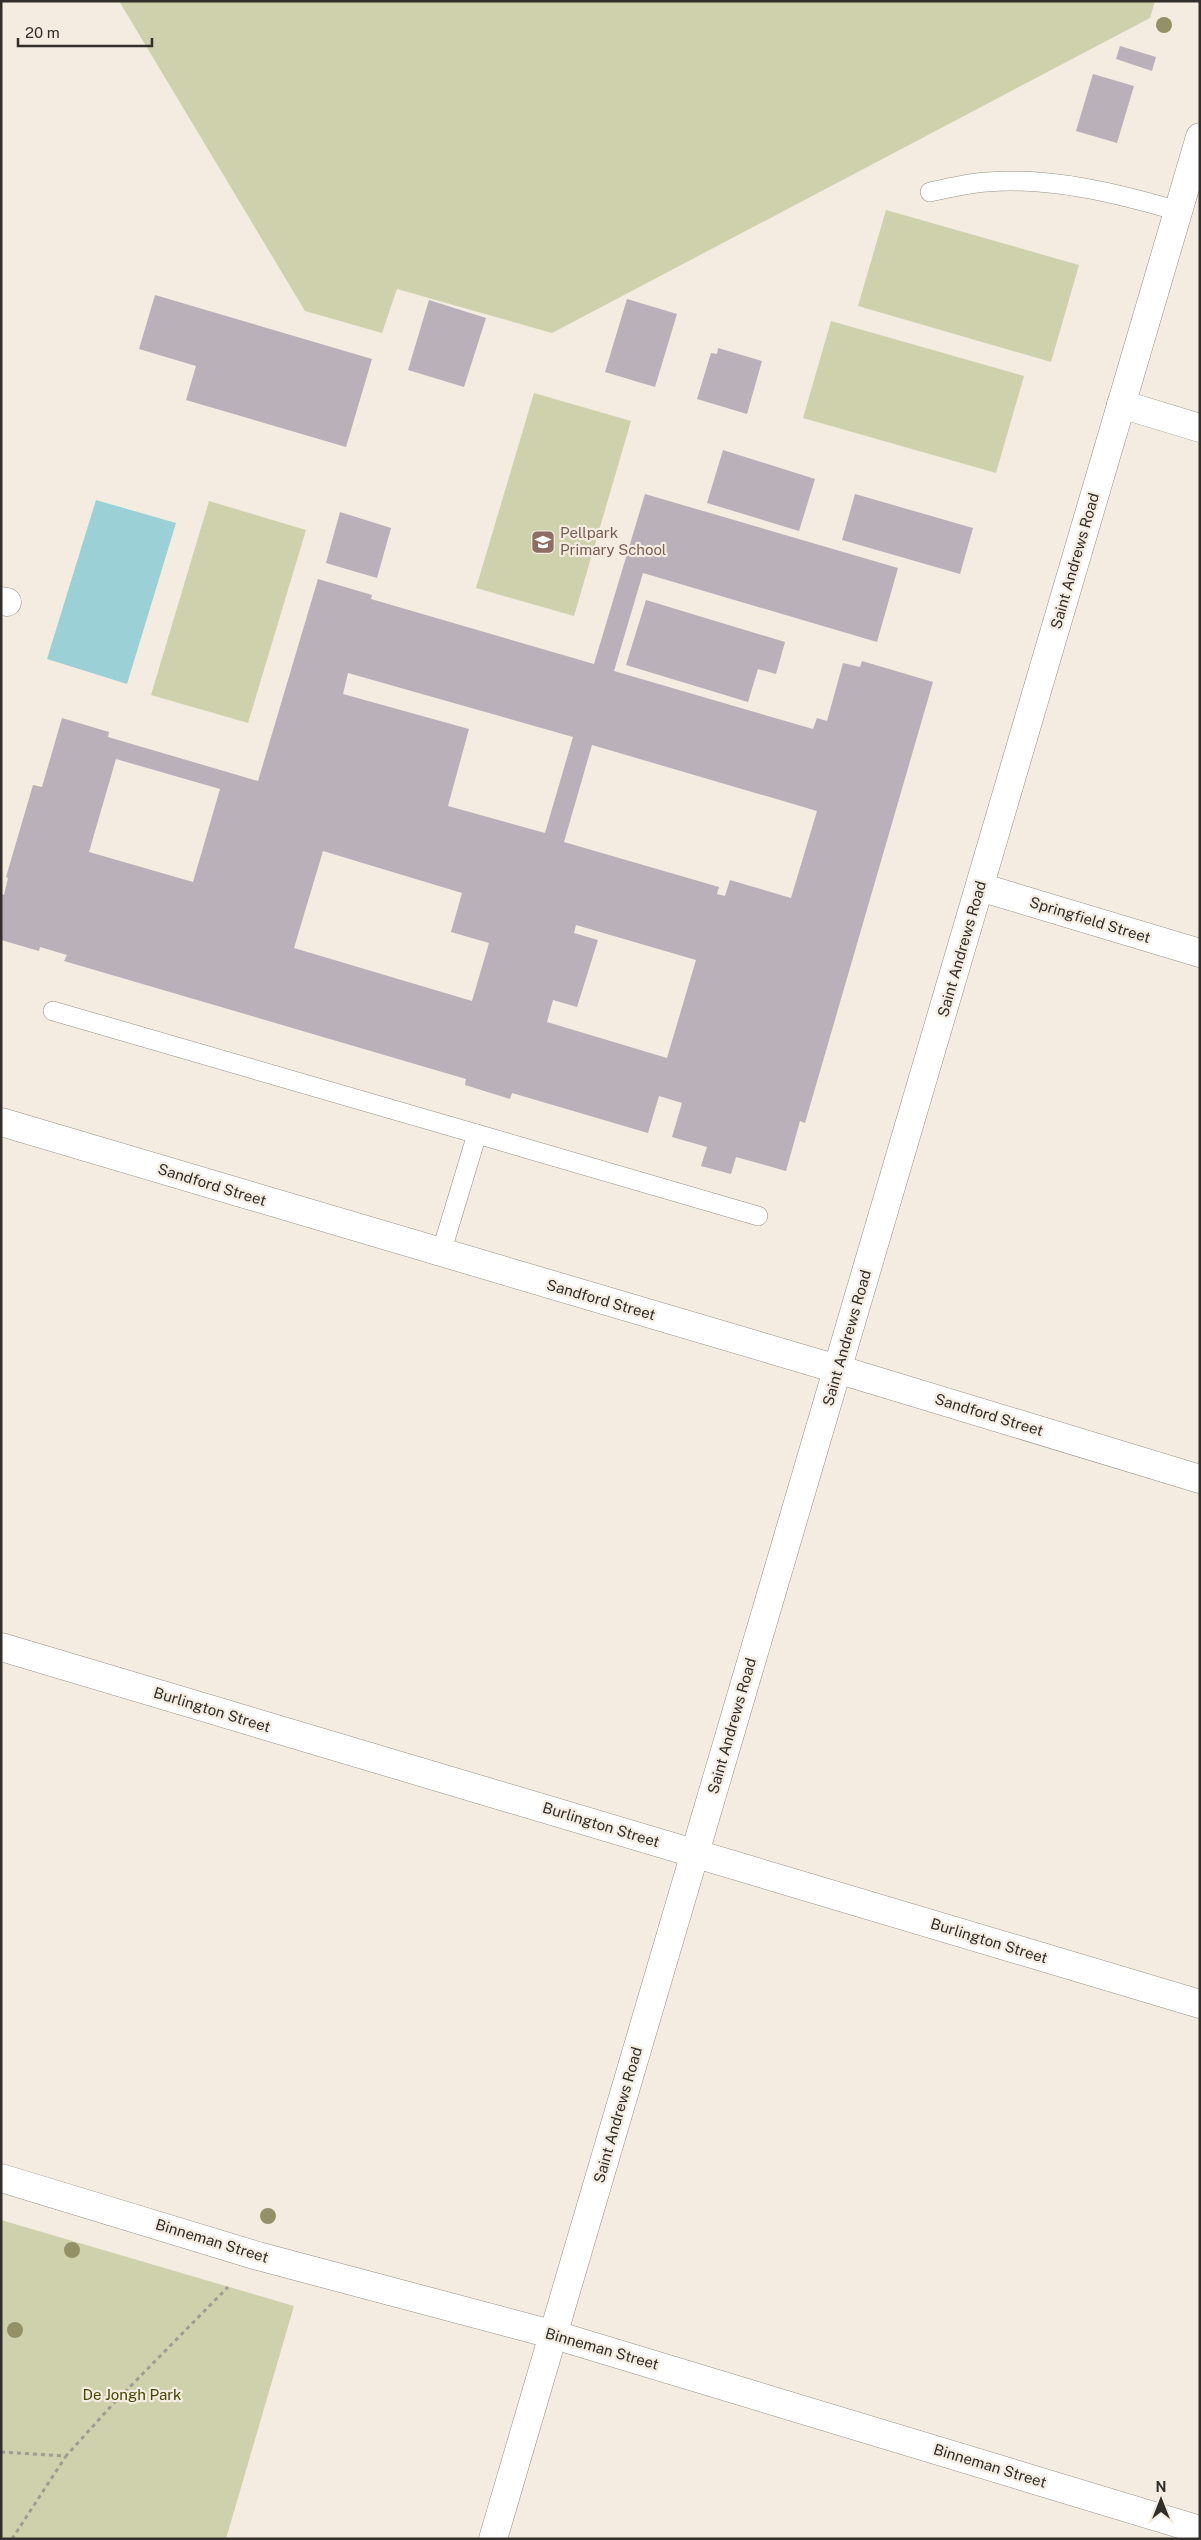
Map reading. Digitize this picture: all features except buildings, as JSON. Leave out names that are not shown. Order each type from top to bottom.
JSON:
[{"type":"street","name":"Saint Andrews Road","points":[[493,2539],[555,2335],[695,1852],[1200,137]]},
{"type":"street","points":[[1121,404],[1200,428]]},
{"type":"street","name":"Springfield Street","points":[[980,887],[1200,953]]},
{"type":"street","name":"Sandford Street","points":[[1,1122],[837,1369],[1200,1479]]},
{"type":"street","name":"Burlington Street","points":[[1,1647],[695,1852],[1200,2004]]},
{"type":"street","name":"Binneman Street","points":[[1,2178],[258,2256],[555,2335],[1200,2530]]},
{"type":"lane","points":[[930,192],[986,182],[1044,182],[1134,198],[1178,211]]},
{"type":"lane","points":[[53,1011],[758,1216]]},
{"type":"lane","points":[[441,1253],[477,1134]]},
{"type":"path","points":[[12,2539],[66,2456],[113,2404],[233,2282]]},
{"type":"path","points":[[1,2452],[66,2456]]},
{"type":"green space","points":[[119,1],[1155,1],[1150,18],[552,333],[397,289],[382,333],[305,311]]},
{"type":"green space","points":[[886,210],[1079,265],[1051,362],[858,306]]},
{"type":"green space","points":[[831,321],[1024,376],[996,473],[803,418]]},
{"type":"green space","points":[[534,393],[631,421],[574,616],[476,588]]},
{"type":"green space","points":[[209,501],[306,530],[248,723],[151,695]]},
{"type":"green space","name":"De Jongh Park","points":[[1,2220],[294,2306],[226,2539],[1,2539]]},
{"type":"water","points":[[96,500],[176,523],[127,684],[47,659]]},
{"type":"place","name":"Pellpark Primary School","points":[[543,542]]}]
